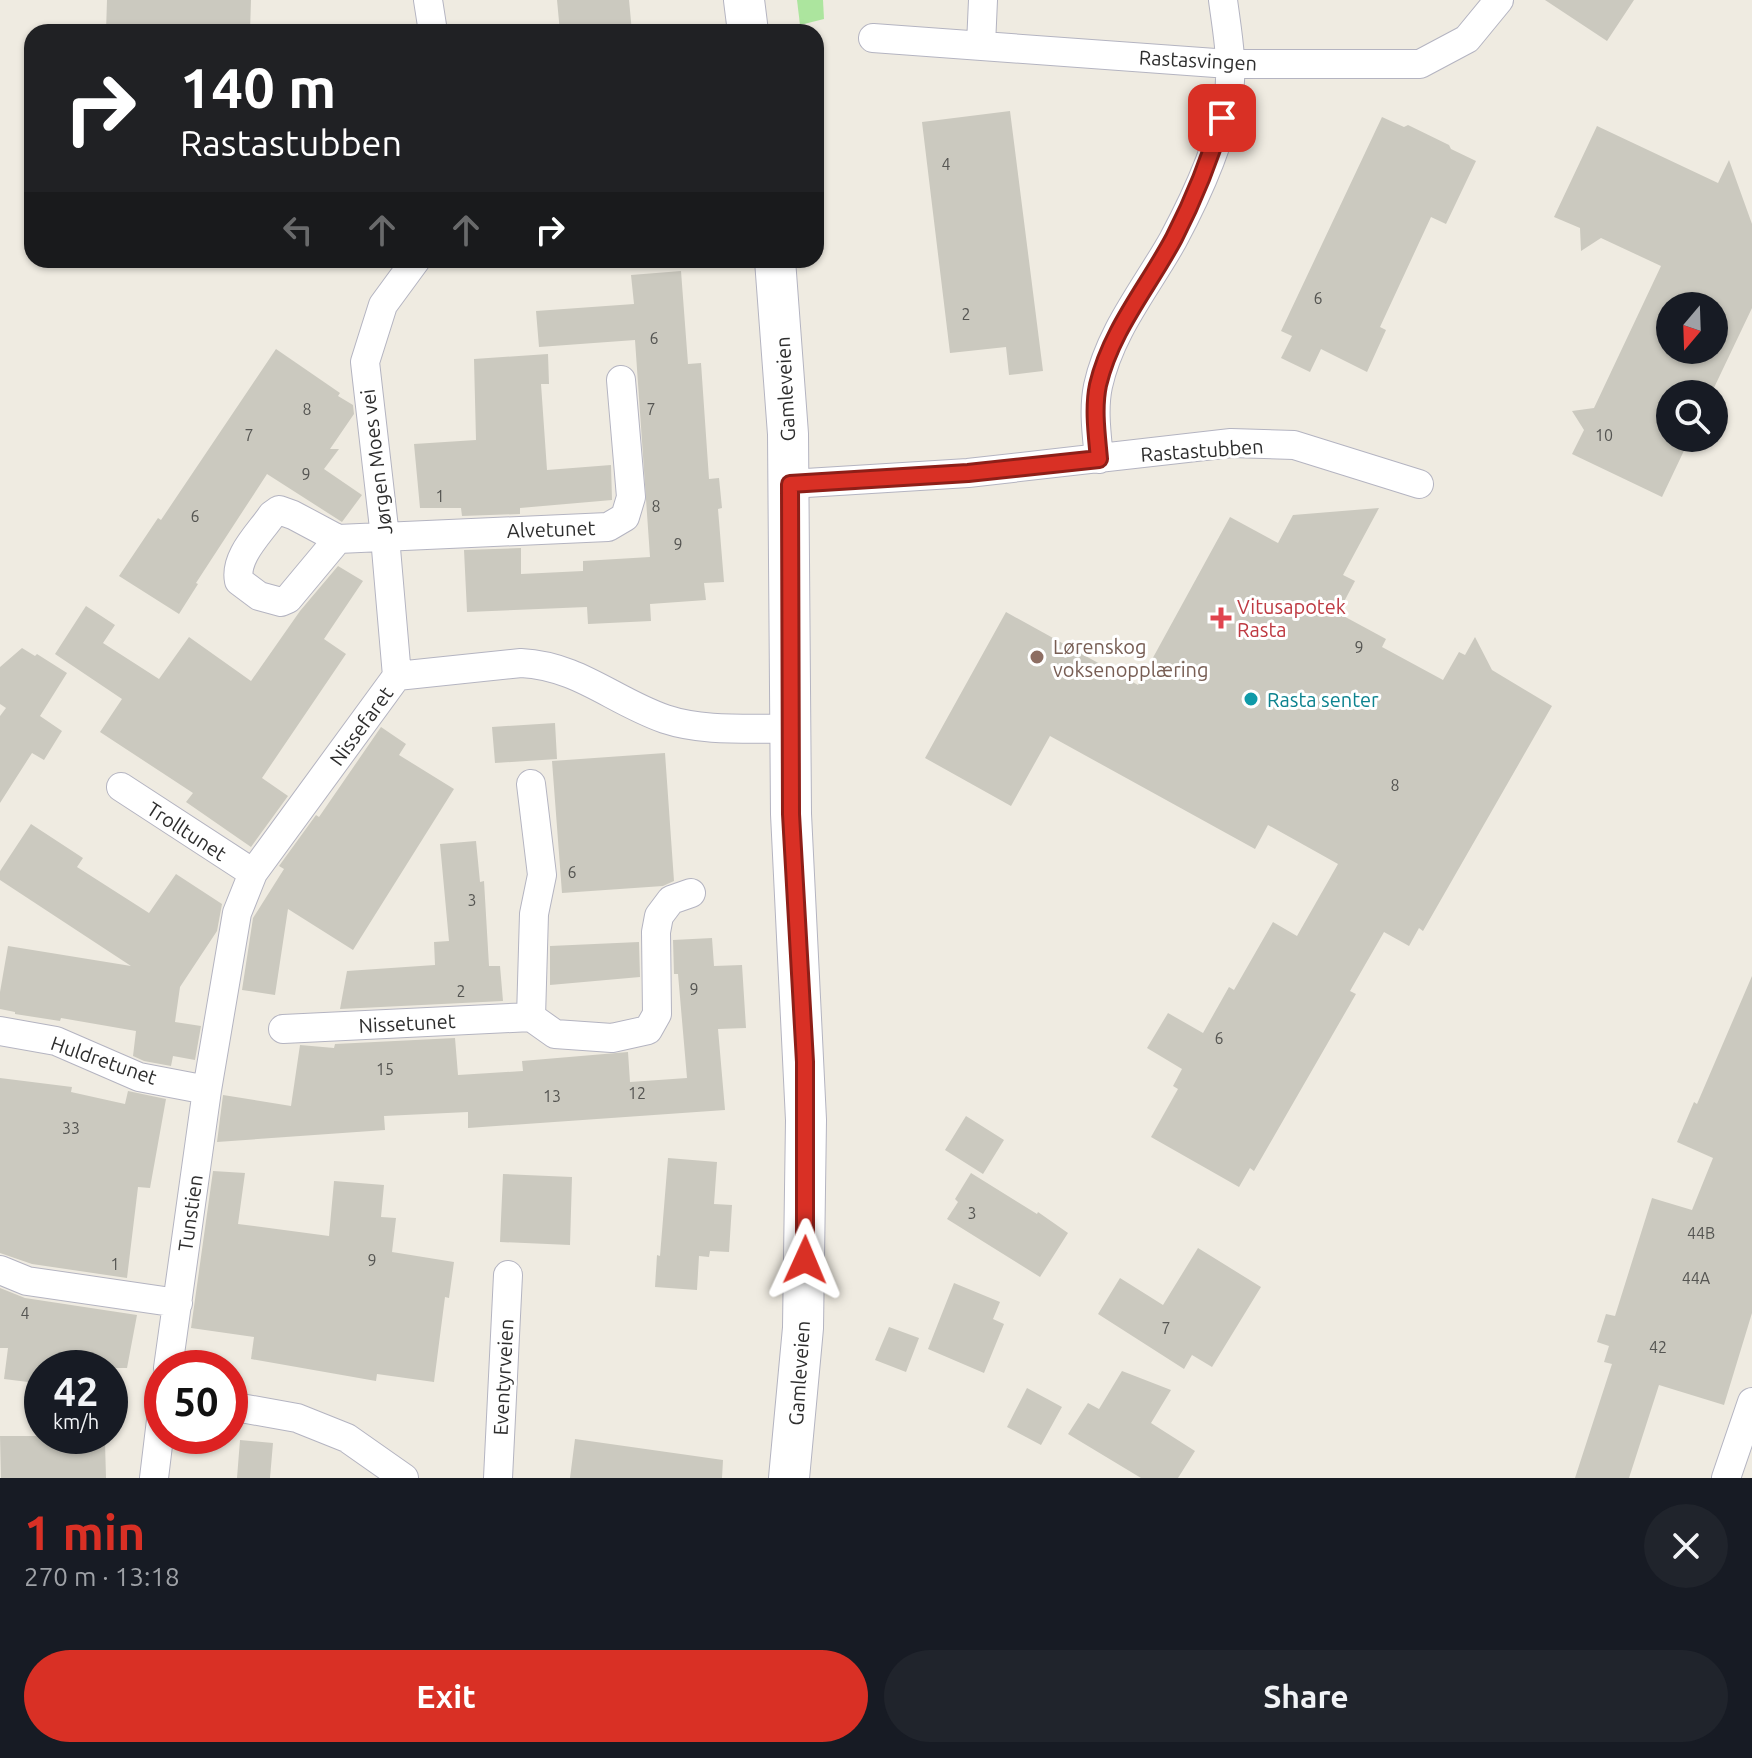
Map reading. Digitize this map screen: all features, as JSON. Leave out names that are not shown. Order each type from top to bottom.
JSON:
[{"type":"main road","points":[[744,0],[747,24]]},
{"type":"main road","name":"Gamleveien","points":[[776,268],[786,380],[790,484],[791,828],[805,1062],[803,1328],[789,1478]]},
{"type":"street","points":[[428,0],[432,24]]},
{"type":"street","points":[[981,45],[983,0]]},
{"type":"street","points":[[1099,459],[1096,426],[1098,387],[1114,338],[1174,238],[1210,160],[1229,97],[1223,0]]},
{"type":"street","name":"Rastasvingen","points":[[873,38],[1229,64],[1420,64],[1467,39],[1499,0]]},
{"type":"street","name":"Jørgen Moes vei","points":[[397,676],[365,362],[383,305],[410,268]]},
{"type":"street","name":"Alvetunet","points":[[338,539],[608,527],[625,517],[631,497],[621,380]]},
{"type":"street","name":"Rastastubben","points":[[790,484],[968,473],[1231,443],[1294,445],[1419,484]]},
{"type":"street","name":"Nissefaret","points":[[213,1058],[237,913],[253,873],[397,676],[521,663],[538,664],[575,674],[667,719],[729,728],[790,729]]},
{"type":"street","points":[[531,784],[542,875],[534,914],[531,1017]]},
{"type":"street","name":"Trolltunet","points":[[121,787],[253,873]]},
{"type":"street","name":"Nissetunet","points":[[283,1029],[531,1017],[555,1034],[612,1038],[648,1030],[657,1014],[656,932],[659,916],[671,900],[691,893]]},
{"type":"street","name":"Huldretunet","points":[[0,1031],[56,1041],[139,1077],[207,1090]]},
{"type":"street","name":"Tunstien","points":[[171,1350],[213,1058]]},
{"type":"street","points":[[0,1270],[27,1281],[178,1303]]},
{"type":"street","name":"Eventyrveien","points":[[498,1478],[508,1275]]},
{"type":"street","points":[[1726,1478],[1752,1402]]},
{"type":"street","points":[[248,1409],[297,1418],[347,1438],[404,1478]]},
{"type":"street","points":[[154,1478],[157,1454]]},
{"type":"green space","points":[[797,0],[823,0],[824,19],[800,24]]},
{"type":"building","points":[[107,0],[251,0],[250,24],[106,24]]},
{"type":"building","points":[[557,0],[629,0],[631,24],[559,24]]},
{"type":"building","points":[[1545,0],[1634,0],[1607,41]]},
{"type":"building","points":[[1010,111],[1043,371],[1009,375],[1006,347],[950,353],[922,122]]},
{"type":"building","points":[[1382,117],[1404,127],[1408,125],[1476,161],[1446,224],[1431,217],[1380,327],[1386,330],[1367,372],[1321,349],[1310,372],[1281,358],[1292,336],[1281,331]]},
{"type":"building","points":[[1597,126],[1718,183],[1729,160],[1752,224],[1752,308],[1728,358],[1728,292],[1656,292],[1656,364],[1725,364],[1718,380],[1656,380],[1656,452],[1683,452],[1662,497],[1572,454],[1584,430],[1572,411],[1594,408],[1661,266],[1601,238],[1581,251],[1580,228],[1554,217]]},
{"type":"building","points":[[681,271],[688,364],[701,363],[709,479],[719,478],[722,508],[718,509],[724,582],[704,583],[706,600],[650,604],[651,621],[588,624],[587,607],[467,612],[464,550],[521,548],[521,574],[583,571],[583,561],[650,557],[635,340],[539,347],[536,311],[634,304],[631,275]]},
{"type":"building","points":[[276,349],[353,405],[354,414],[330,449],[339,449],[324,469],[362,495],[342,522],[267,474],[179,614],[119,576],[158,518],[161,520]]},
{"type":"building","points":[[548,354],[549,384],[541,384],[547,470],[611,465],[612,500],[520,508],[520,514],[462,516],[461,508],[420,508],[414,444],[476,440],[474,359]]},
{"type":"building","points":[[1379,508],[1343,575],[1355,581],[1338,613],[1386,639],[1382,647],[1443,680],[1459,652],[1465,655],[1475,637],[1492,670],[1552,706],[1423,931],[1419,928],[1409,946],[1384,932],[1350,991],[1356,994],[1254,1171],[1250,1168],[1239,1187],[1151,1137],[1178,1089],[1173,1086],[1182,1069],[1147,1048],[1168,1013],[1203,1033],[1229,987],[1234,990],[1273,922],[1297,936],[1338,864],[1268,825],[1255,849],[1050,736],[1011,806],[925,758],[1006,612],[1138,685],[1230,517],[1278,543],[1293,515]]},
{"type":"building","points":[[338,566],[363,581],[324,639],[346,654],[262,778],[288,796],[251,847],[186,802],[193,793],[100,732],[122,699],[55,654],[86,606],[115,625],[103,643],[159,679],[189,637],[251,681],[300,611]]},
{"type":"building","points":[[22,648],[67,673],[40,716],[62,731],[44,760],[32,753],[0,803],[0,716],[6,708],[0,704],[0,667]]},
{"type":"building","points":[[555,723],[557,759],[495,763],[492,727]]},
{"type":"building","points":[[381,727],[406,744],[399,755],[454,789],[353,950],[288,909],[275,995],[242,990],[253,918],[284,869],[279,866],[316,815],[319,817]]},
{"type":"building","points":[[665,753],[674,881],[663,886],[562,893],[552,761]]},
{"type":"building","points":[[31,824],[83,858],[77,867],[149,913],[176,874],[222,904],[217,931],[180,987],[175,1022],[201,1026],[195,1060],[173,1056],[171,1066],[144,1061],[133,1056],[136,1031],[61,1018],[60,1021],[15,1014],[0,1009],[8,946],[131,966],[0,880],[0,871]]},
{"type":"building","points":[[476,841],[480,882],[484,881],[489,966],[500,966],[503,1001],[340,1009],[347,971],[435,965],[434,942],[449,941],[440,844]]},
{"type":"building","points":[[712,938],[714,966],[742,965],[746,1028],[718,1029],[725,1110],[468,1128],[468,1112],[384,1116],[385,1130],[217,1142],[223,1095],[291,1106],[300,1045],[334,1048],[335,1044],[455,1038],[458,1075],[523,1071],[522,1061],[628,1052],[630,1082],[687,1078],[678,974],[674,974],[673,940]]},
{"type":"building","points":[[639,942],[640,977],[550,985],[550,946]]},
{"type":"building","points":[[1752,976],[1752,1313],[1724,1405],[1659,1385],[1629,1478],[1575,1478],[1612,1364],[1604,1362],[1609,1346],[1597,1342],[1606,1314],[1615,1316],[1652,1198],[1692,1210],[1713,1158],[1677,1142],[1694,1102],[1697,1104]]},
{"type":"building","points":[[0,1078],[72,1087],[71,1092],[125,1104],[128,1091],[166,1099],[150,1188],[138,1187],[127,1278],[32,1264],[0,1253]]},
{"type":"building","points":[[966,1116],[1004,1140],[983,1174],[945,1150]]},
{"type":"building","points":[[668,1158],[717,1162],[714,1204],[732,1205],[729,1252],[710,1251],[709,1257],[699,1256],[697,1290],[655,1287]]},
{"type":"building","points":[[213,1171],[245,1173],[238,1224],[329,1236],[334,1181],[384,1185],[381,1217],[396,1218],[392,1252],[454,1262],[449,1298],[445,1297],[434,1382],[377,1374],[376,1381],[251,1359],[254,1337],[191,1328]]},
{"type":"building","points":[[971,1173],[1068,1233],[1040,1277],[947,1219]]},
{"type":"building","points":[[503,1174],[572,1177],[570,1245],[500,1242]]},
{"type":"building","points":[[1198,1248],[1261,1287],[1212,1367],[1192,1355],[1184,1369],[1098,1314],[1120,1278],[1163,1305]]},
{"type":"building","points":[[954,1283],[1000,1302],[993,1319],[1004,1324],[984,1373],[928,1349]]},
{"type":"building","points":[[0,1288],[25,1298],[137,1315],[128,1363],[128,1350],[24,1350],[24,1382],[4,1379],[8,1348],[0,1348]]},
{"type":"building","points":[[889,1327],[919,1338],[906,1372],[875,1360]]},
{"type":"building","points":[[1122,1371],[1171,1390],[1151,1423],[1195,1451],[1178,1478],[1141,1478],[1068,1434],[1088,1403],[1099,1409]]},
{"type":"building","points":[[1027,1388],[1062,1407],[1041,1445],[1007,1427]]},
{"type":"building","points":[[0,1436],[24,1436],[24,1454],[105,1454],[106,1478],[1,1478]]},
{"type":"building","points":[[575,1439],[723,1460],[722,1478],[570,1478]]},
{"type":"building","points":[[248,1441],[273,1443],[270,1478],[237,1478],[239,1454],[248,1454]]},
{"type":"place","name":"Vitusapotek Rasta","points":[[1221,618]]},
{"type":"place","name":"Lørenskog voksenopplæring","points":[[1037,657]]},
{"type":"place","name":"Rasta senter","points":[[1251,699]]},
{"type":"route","points":[[805,1260],[805,1062],[791,814],[790,484],[968,473],[1099,459],[1096,426],[1098,387],[1114,338],[1174,238],[1210,160],[1222,118]]}]
